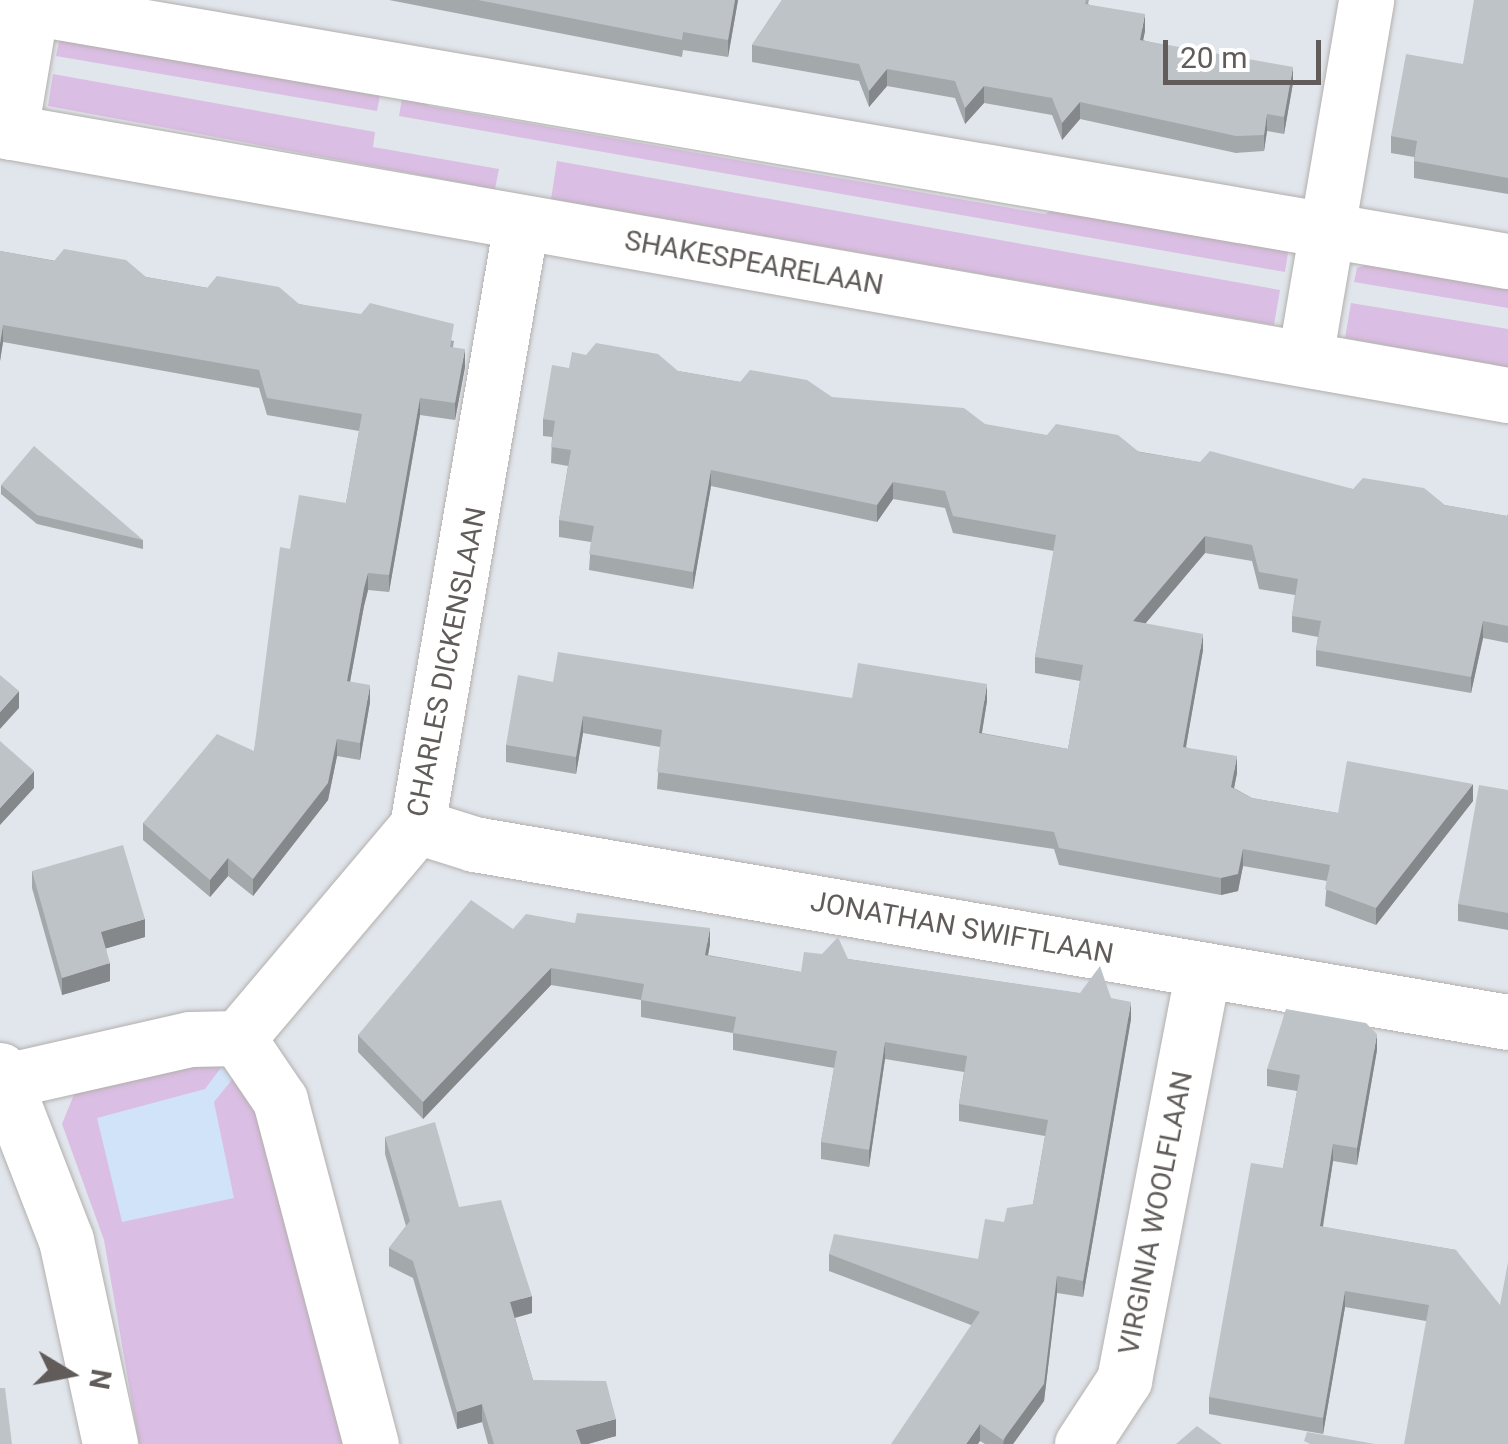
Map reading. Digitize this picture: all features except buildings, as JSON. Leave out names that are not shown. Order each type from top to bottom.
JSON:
[{"type":"street","points":[[1306,358],[1366,0]]},
{"type":"street","points":[[5,131],[21,3],[1508,262]]},
{"type":"street","name":"SHAKESPEARELAAN","points":[[5,131],[1508,395]]},
{"type":"street","name":"CHARLES DICKENSLAAN","points":[[238,1038],[417,826],[521,224]]},
{"type":"street","name":"JONATHAN SWIFTLAAN","points":[[417,826],[474,844],[1508,1022]]},
{"type":"street","name":"VIRGINIA WOOLFLAAN","points":[[1082,1444],[1124,1380],[1203,971]]},
{"type":"street","points":[[110,1444],[66,1240],[3,1076],[190,1039],[238,1038],[280,1100],[371,1444]]},
{"type":"shaded area","points":[[60,37],[382,85],[377,111],[56,56]]},
{"type":"shaded area","points":[[53,74],[375,132],[373,147],[499,169],[495,189],[48,106]]},
{"type":"shaded area","points":[[404,87],[429,106],[1045,214],[1064,203],[1289,246],[1285,272],[399,116]]},
{"type":"shaded area","points":[[557,161],[1280,290],[1274,325],[551,199]]},
{"type":"shaded area","points":[[1382,259],[1508,281],[1508,308],[1354,282],[1357,268]]},
{"type":"shaded area","points":[[1351,303],[1508,329],[1508,367],[1345,338]]},
{"type":"shaded area","points":[[203,1051],[228,1062],[251,1091],[353,1444],[139,1444],[104,1240],[62,1124],[75,1092]]},
{"type":"sand","points":[[223,1065],[235,1076],[214,1102],[234,1198],[122,1222],[97,1118],[205,1089]]}]
